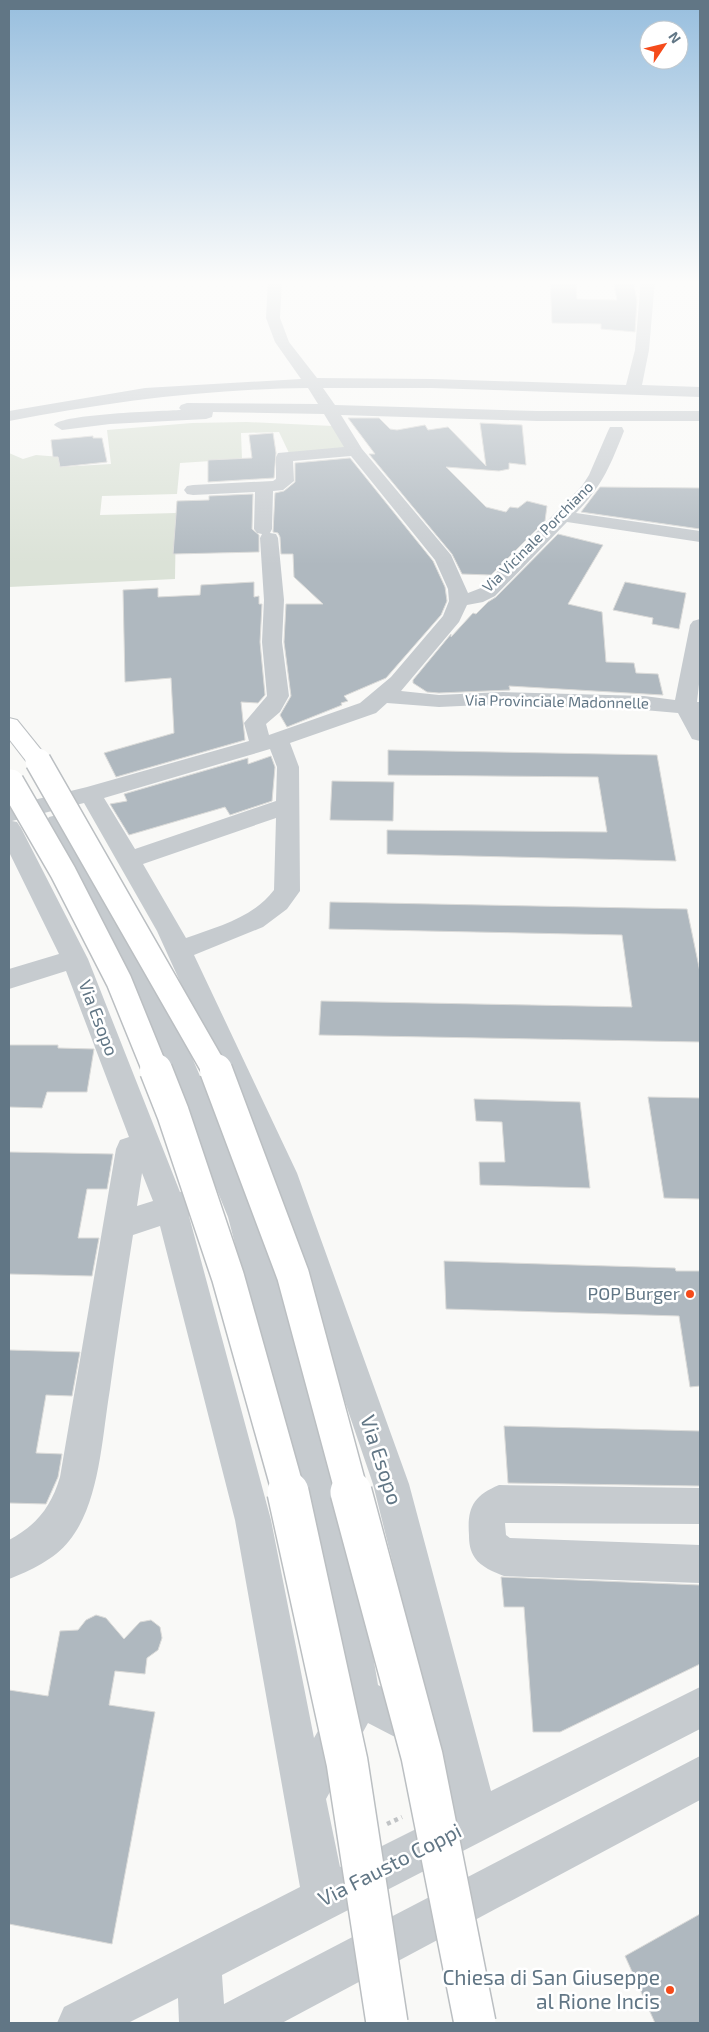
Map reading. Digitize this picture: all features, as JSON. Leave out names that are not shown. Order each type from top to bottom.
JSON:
[{"type":"highway","points":[[9,724],[38,761],[216,1071],[293,1275],[422,1756],[475,2023]]},
{"type":"highway","points":[[9,779],[63,872],[119,981],[173,1113],[228,1277],[287,1486],[347,1762],[387,2023]]},
{"type":"street","points":[[10,826],[95,803],[368,708],[399,682],[452,618],[459,601],[458,589],[444,559],[355,451],[330,410],[305,375]]},
{"type":"street","points":[[634,386],[636,375]]},
{"type":"street","points":[[9,416],[164,391],[310,382],[634,386],[700,384]]},
{"type":"street","points":[[634,386],[700,392]]},
{"type":"street","points":[[49,428],[110,419],[219,413],[247,407]]},
{"type":"street","points":[[9,428],[141,410],[247,407],[537,416],[700,416]]},
{"type":"street","name":"Via Vicinale Porchiano","points":[[459,601],[476,598],[488,592],[563,516],[593,483],[616,430]]},
{"type":"street","points":[[193,490],[277,486],[285,482],[283,458],[286,456],[355,451]]},
{"type":"street","points":[[179,951],[258,919],[282,901],[287,891],[288,767],[255,723],[272,707],[278,696],[272,642],[274,600],[266,534],[264,488]]},
{"type":"street","points":[[563,516],[700,537]]},
{"type":"street","points":[[700,625],[686,693],[693,708],[700,734]]},
{"type":"street","name":"Via Provinciale Madonnelle","points":[[384,696],[433,701],[504,698],[693,708]]},
{"type":"street","points":[[10,826],[57,823],[95,803]]},
{"type":"street","name":"Via Esopo","points":[[95,803],[170,931],[282,1173],[391,1484],[478,1820]]},
{"type":"street","points":[[129,860],[287,806]]},
{"type":"street","points":[[57,823],[151,994],[244,1217],[339,1575],[360,1697],[304,1796]]},
{"type":"street","name":"Via Esopo","points":[[10,826],[75,959],[171,1208],[253,1520],[324,1899]]},
{"type":"street","points":[[9,979],[75,959]]},
{"type":"street","points":[[9,1560],[36,1547],[55,1530],[70,1508],[78,1477],[131,1150]]},
{"type":"street","points":[[119,1226],[282,1173]]},
{"type":"street","points":[[700,1506],[499,1503],[486,1516],[488,1545],[504,1557],[700,1564]]},
{"type":"street","points":[[360,1697],[460,1752]]},
{"type":"street","name":"Via Fausto Coppi","points":[[80,2023],[700,1707]]},
{"type":"street","points":[[235,2023],[700,1777]]},
{"type":"street","points":[[199,1962],[202,2023]]},
{"type":"path","points":[[383,1826],[408,1814]]},
{"type":"shaded area","points":[[247,422],[333,426],[347,449],[289,453],[279,432],[241,433],[242,459],[180,463],[177,494],[102,496],[100,515],[176,513],[175,579],[9,587],[9,453],[23,459],[36,455],[61,457],[60,467],[111,464],[107,430],[192,423]]},
{"type":"building","points":[[348,418],[379,418],[390,429],[397,430],[425,425],[428,430],[448,427],[486,466],[480,423],[522,425],[526,465],[509,463],[509,469],[499,471],[446,467],[486,507],[506,512],[510,507],[518,508],[527,501],[547,506],[545,521],[491,575],[462,574],[452,554],[369,454],[375,454]]},
{"type":"building","points":[[273,433],[276,453],[274,478],[208,482],[208,460],[252,458],[249,435]]},
{"type":"building","points":[[93,436],[93,438],[102,438],[107,462],[60,467],[58,457],[53,457],[51,440]]},
{"type":"building","points":[[350,458],[433,561],[445,587],[447,601],[441,615],[386,678],[344,696],[348,701],[341,703],[342,705],[287,727],[280,715],[291,696],[284,642],[286,604],[323,604],[294,577],[293,554],[281,554],[280,537],[278,533],[273,532],[275,493],[284,491],[295,482],[295,463]]},
{"type":"building","points":[[600,487],[700,488],[700,529],[581,512]]},
{"type":"building","points":[[253,494],[252,529],[259,535],[259,552],[173,554],[177,501],[209,500],[209,496]]},
{"type":"building","points":[[558,534],[603,545],[568,604],[602,612],[606,662],[634,663],[636,673],[658,674],[663,695],[509,686],[510,690],[439,693],[427,692],[413,683],[413,680],[451,634],[451,637],[473,613],[476,614],[496,597]]},
{"type":"building","points":[[254,582],[254,597],[259,596],[259,604],[262,604],[260,642],[265,695],[258,703],[241,702],[245,740],[116,777],[104,753],[174,733],[171,678],[125,682],[123,590],[158,588],[158,597],[200,595],[201,585]]},
{"type":"building","points":[[625,582],[686,593],[679,629],[652,624],[653,618],[613,610]]},
{"type":"building","points":[[388,750],[657,755],[676,861],[387,854],[387,830],[607,832],[598,777],[388,775]]},
{"type":"building","points":[[271,756],[275,767],[272,801],[230,815],[225,807],[129,835],[110,804],[127,801],[124,794],[248,758],[248,764]]},
{"type":"building","points":[[332,781],[394,782],[393,821],[330,820]]},
{"type":"building","points":[[330,902],[687,909],[700,972],[700,1042],[319,1035],[321,1001],[632,1007],[622,935],[329,929]]},
{"type":"building","points":[[9,1045],[58,1045],[58,1048],[94,1049],[87,1092],[47,1092],[42,1108],[9,1107]]},
{"type":"building","points":[[648,1097],[700,1098],[700,1199],[664,1198]]},
{"type":"building","points":[[474,1099],[580,1102],[590,1188],[480,1185],[479,1162],[505,1162],[502,1122],[476,1121]]},
{"type":"building","points":[[9,1152],[113,1154],[107,1189],[87,1189],[78,1238],[99,1238],[92,1276],[9,1274]]},
{"type":"building","points":[[444,1261],[675,1268],[676,1271],[700,1271],[700,1386],[690,1387],[679,1316],[446,1309]]},
{"type":"building","points":[[9,1350],[80,1352],[72,1396],[46,1395],[36,1453],[62,1454],[58,1477],[46,1504],[9,1503]]},
{"type":"building","points":[[504,1426],[700,1431],[700,1486],[508,1483]]},
{"type":"building","points":[[501,1577],[700,1585],[700,1664],[560,1732],[533,1732],[524,1607],[504,1607]]},
{"type":"building","points":[[96,1615],[106,1618],[124,1639],[140,1622],[151,1620],[160,1627],[162,1638],[158,1650],[147,1658],[145,1674],[115,1671],[109,1705],[155,1712],[112,1944],[9,1924],[9,1690],[48,1696],[60,1631],[78,1630],[86,1620]]},
{"type":"building","name":"Chiesa di San Giuseppe al Rione Incis","points":[[700,1914],[700,2023],[655,2023],[625,1956]]},
{"type":"place","name":"POP Burger","points":[[690,1294]]},
{"type":"place","name":"Chiesa di San Giuseppe al Rione Incis","points":[[670,1990]]}]
